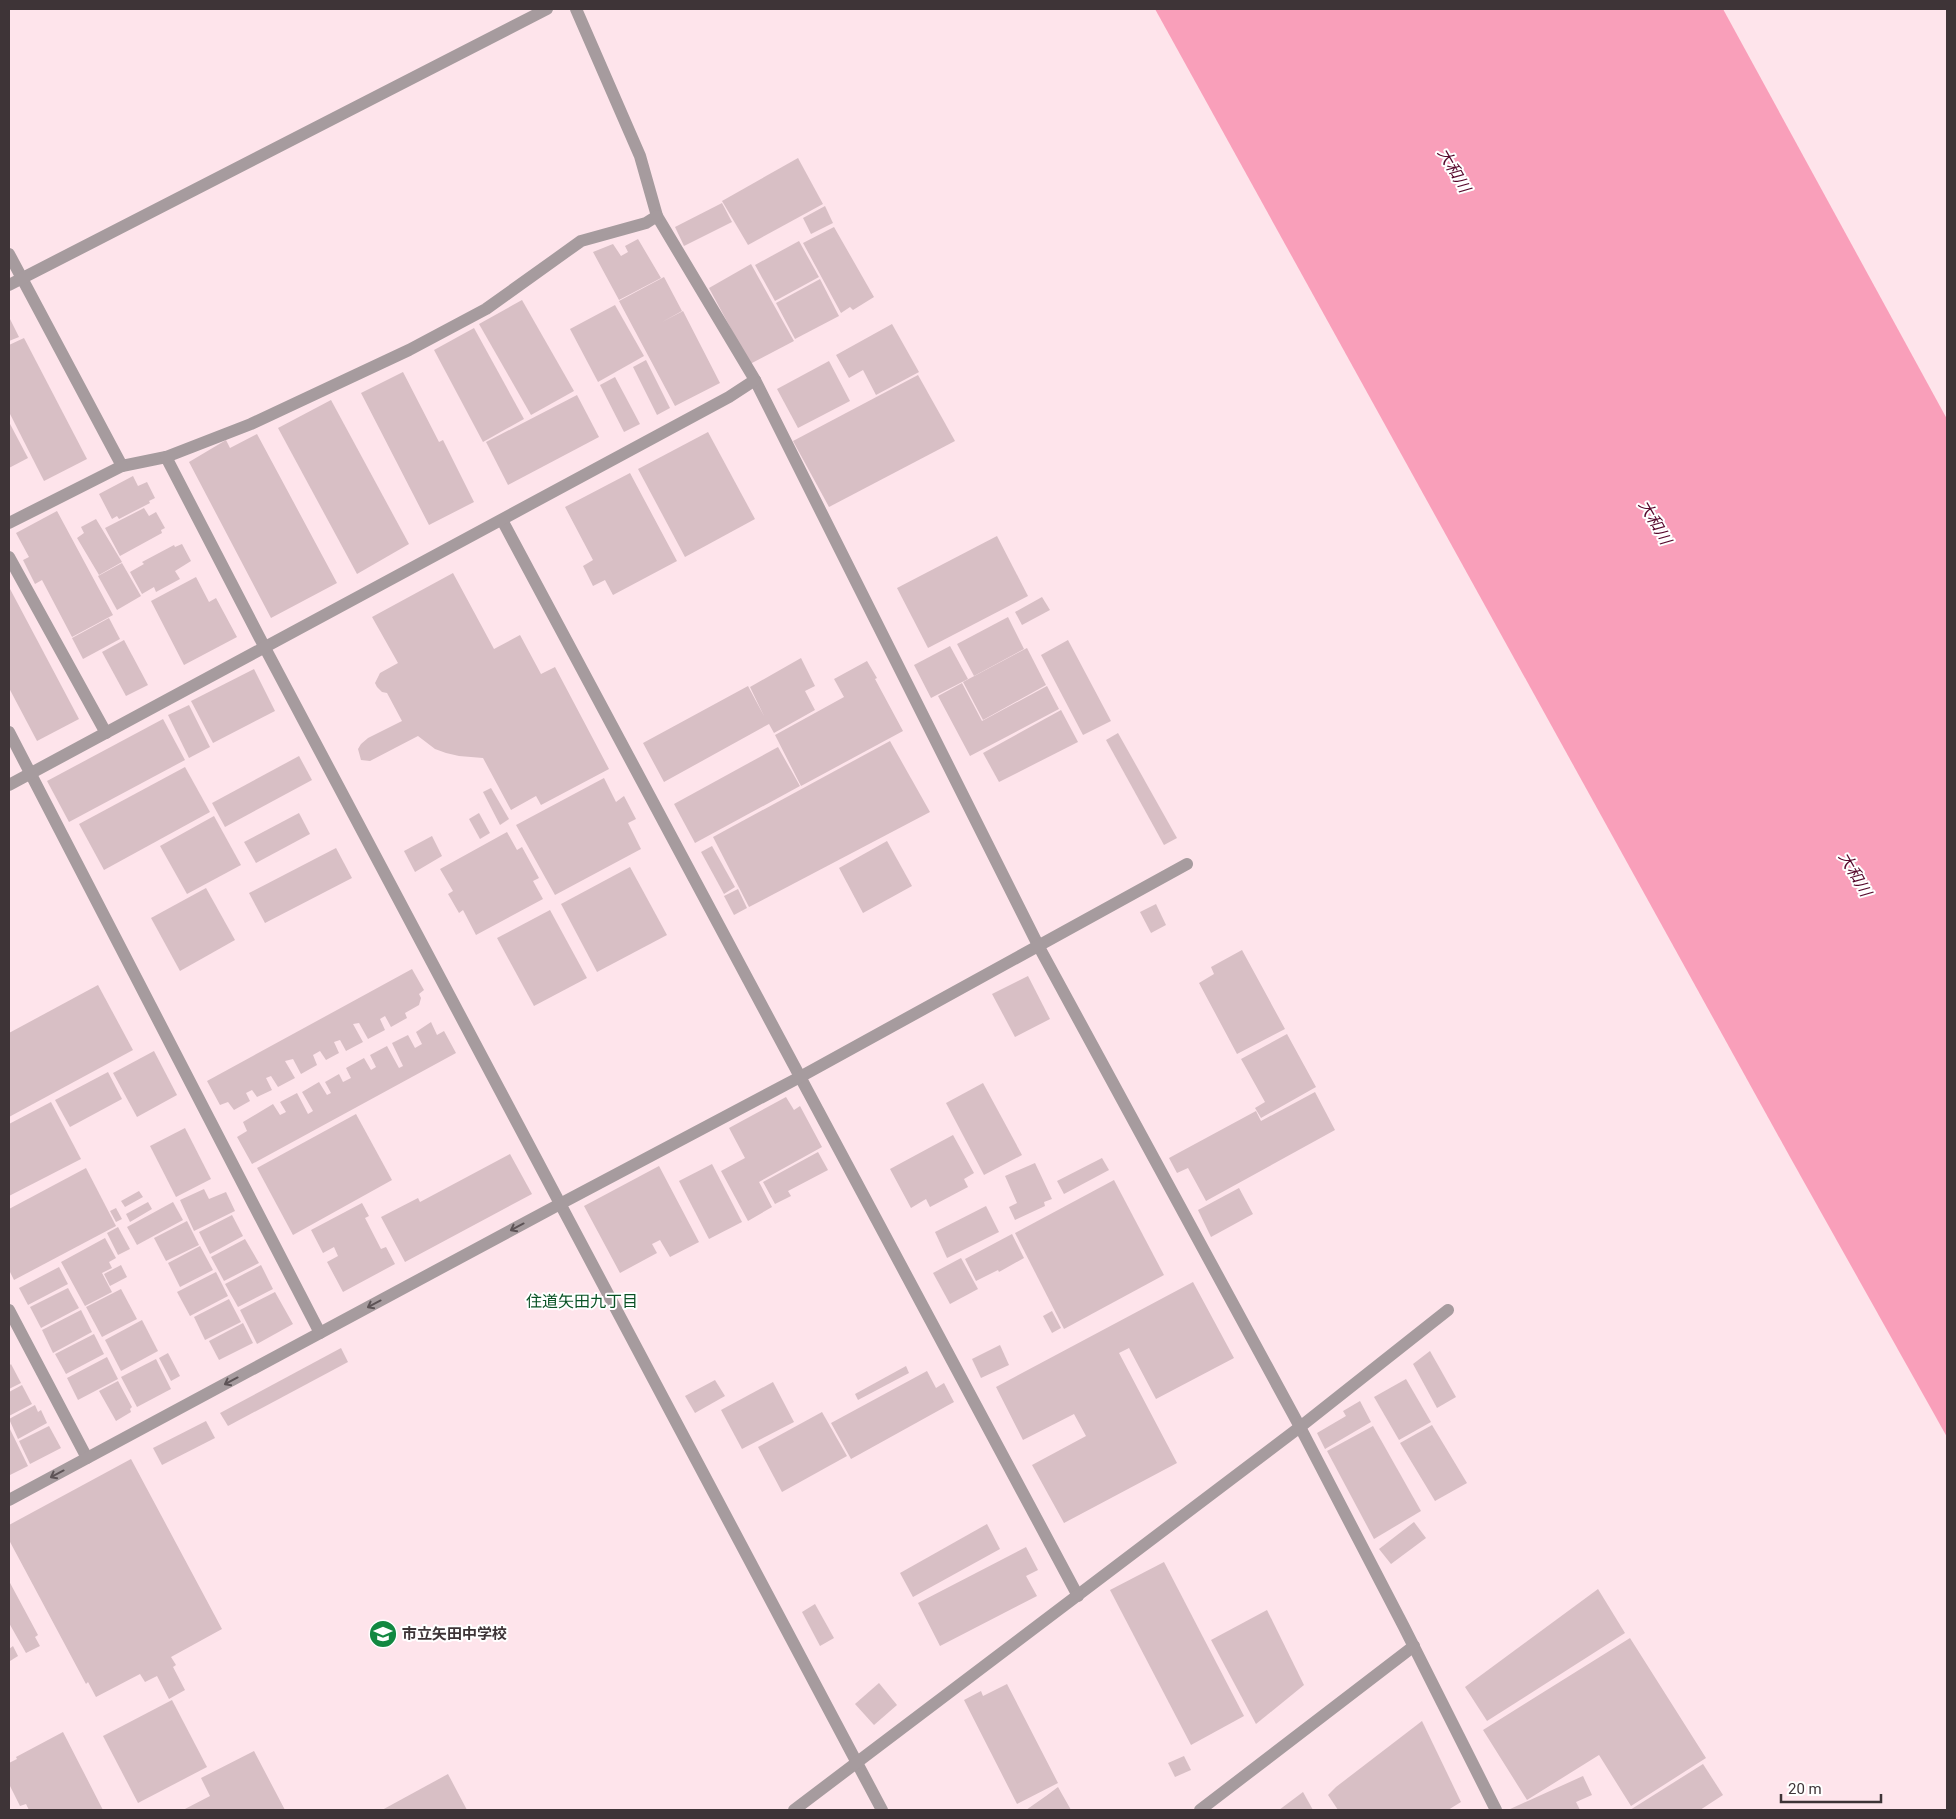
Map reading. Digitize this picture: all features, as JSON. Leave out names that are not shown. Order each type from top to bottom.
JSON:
[{"type":"street","points":[[9,285],[547,9]]},
{"type":"street","points":[[576,9],[640,156],[657,216],[755,380],[1039,947],[1300,1427],[1414,1646],[1496,1810]]},
{"type":"street","points":[[9,523],[122,466],[166,457],[251,424],[409,350],[486,309],[581,241],[646,223],[657,216]]},
{"type":"street","points":[[9,254],[122,466]]},
{"type":"street","points":[[9,786],[729,397],[755,380]]},
{"type":"street","points":[[166,457],[265,648],[882,1810]]},
{"type":"street","points":[[502,520],[1078,1596]]},
{"type":"street","points":[[9,557],[106,733]]},
{"type":"street","points":[[9,732],[320,1333]]},
{"type":"street","points":[[9,1500],[800,1077],[1187,864]]},
{"type":"street","points":[[9,1310],[87,1458]]},
{"type":"street","points":[[794,1810],[1300,1427],[1448,1310]]},
{"type":"street","points":[[1200,1810],[1414,1646]]},
{"type":"water","name":"大和川","points":[[1155,9],[1723,9],[1947,419],[1947,1437],[1790,1157]]},
{"type":"building","points":[[798,158],[823,204],[748,245],[722,201]]},
{"type":"building","points":[[722,203],[732,222],[684,246],[675,227]]},
{"type":"building","points":[[825,206],[833,223],[811,234],[803,218]]},
{"type":"building","points":[[834,227],[874,297],[853,310],[850,307],[841,313],[803,243]]},
{"type":"building","points":[[638,239],[661,278],[619,300],[593,252],[613,244],[621,256],[628,252],[625,246]]},
{"type":"building","points":[[799,241],[819,277],[775,301],[755,265]]},
{"type":"building","points":[[751,264],[794,341],[750,364],[709,288]]},
{"type":"building","points":[[664,277],[682,311],[662,322],[683,311],[720,383],[675,406],[619,301]]},
{"type":"building","points":[[820,279],[839,316],[795,339],[776,303]]},
{"type":"building","points":[[522,300],[574,391],[531,415],[479,324]]},
{"type":"building","points":[[615,305],[644,356],[598,382],[570,329]]},
{"type":"building","points":[[9,317],[19,337],[9,341]]},
{"type":"building","points":[[892,324],[919,372],[876,395],[863,370],[849,378],[836,355]]},
{"type":"building","points":[[474,328],[524,419],[483,442],[434,350]]},
{"type":"building","points":[[24,338],[87,459],[44,481],[9,412],[9,345]]},
{"type":"building","points":[[646,360],[670,408],[657,415],[633,367]]},
{"type":"building","points":[[829,361],[850,401],[798,428],[777,389]]},
{"type":"building","points":[[403,372],[439,442],[443,440],[474,502],[429,525],[361,393]]},
{"type":"building","points":[[918,375],[955,441],[829,507],[793,441]]},
{"type":"building","points":[[615,377],[640,424],[624,432],[600,385]]},
{"type":"building","points":[[577,395],[599,437],[508,485],[486,442]]},
{"type":"building","points":[[331,400],[409,544],[357,574],[278,428]]},
{"type":"building","points":[[9,422],[28,458],[9,468]]},
{"type":"building","points":[[708,432],[755,519],[685,557],[638,469]]},
{"type":"building","points":[[257,434],[337,583],[271,618],[189,462],[226,440],[230,448]]},
{"type":"building","points":[[630,473],[677,561],[613,595],[605,580],[593,586],[583,566],[593,560],[565,507]]},
{"type":"building","points":[[133,476],[138,486],[147,482],[155,498],[149,501],[150,503],[119,519],[117,516],[112,519],[99,494]]},
{"type":"building","points":[[144,508],[149,516],[156,512],[165,528],[161,530],[162,533],[120,556],[105,528]]},
{"type":"building","points":[[57,511],[113,615],[72,637],[42,580],[35,584],[23,560],[29,557],[16,533]]},
{"type":"building","points":[[96,519],[122,562],[99,575],[77,538],[84,533],[81,527]]},
{"type":"building","points":[[997,536],[1028,596],[928,648],[897,588]]},
{"type":"building","points":[[182,544],[191,561],[175,571],[180,579],[156,592],[154,587],[142,594],[130,572],[144,564],[142,562],[174,545],[175,547]]},
{"type":"building","points":[[122,563],[141,596],[117,610],[98,576]]},
{"type":"building","points":[[453,573],[494,649],[520,635],[541,674],[555,667],[609,769],[541,805],[536,796],[511,810],[483,758],[446,753],[435,749],[418,736],[370,761],[361,760],[358,749],[361,744],[368,738],[402,721],[387,693],[382,692],[375,683],[380,673],[398,663],[372,617]]},
{"type":"building","points":[[196,577],[209,602],[216,598],[237,637],[184,665],[151,601]]},
{"type":"building","points":[[9,587],[79,719],[37,741],[9,688]]},
{"type":"building","points":[[1042,597],[1050,610],[1022,625],[1015,612]]},
{"type":"building","points":[[1008,617],[1024,649],[974,676],[957,644]]},
{"type":"building","points":[[109,618],[120,639],[83,659],[72,638]]},
{"type":"building","points":[[124,640],[148,685],[126,696],[102,652]]},
{"type":"building","points":[[1068,640],[1111,721],[1083,735],[1041,655]]},
{"type":"building","points":[[950,646],[968,679],[931,698],[914,665]]},
{"type":"building","points":[[1027,648],[1046,685],[983,720],[963,682]]},
{"type":"building","points":[[801,658],[815,686],[805,691],[815,710],[774,733],[769,724],[664,782],[643,743],[748,686],[764,716],[750,687]]},
{"type":"building","points":[[867,661],[903,731],[801,786],[775,735],[844,697],[834,679]]},
{"type":"building","points":[[254,669],[275,711],[213,743],[191,701]]},
{"type":"building","points":[[962,683],[982,721],[1047,686],[1059,709],[970,756],[938,696]]},
{"type":"building","points":[[189,705],[210,747],[189,758],[168,715]]},
{"type":"building","points":[[1061,710],[1078,742],[999,782],[983,753]]},
{"type":"building","points":[[163,719],[185,760],[69,822],[47,781]]},
{"type":"building","points":[[1118,733],[1177,838],[1164,845],[1106,740]]},
{"type":"building","points":[[890,741],[930,812],[749,907],[713,837]]},
{"type":"building","points":[[778,747],[800,786],[695,843],[674,804]]},
{"type":"building","points":[[299,756],[312,780],[225,827],[212,803]]},
{"type":"building","points":[[185,767],[210,812],[104,870],[79,824]]},
{"type":"building","points":[[604,778],[616,802],[624,796],[636,819],[628,823],[641,849],[555,895],[516,825]]},
{"type":"building","points":[[491,788],[509,819],[500,825],[483,792]]},
{"type":"building","points":[[299,813],[310,834],[256,863],[244,842]]},
{"type":"building","points":[[479,813],[490,833],[480,839],[469,819]]},
{"type":"building","points":[[214,816],[241,865],[187,894],[160,846]]},
{"type":"building","points":[[507,832],[517,850],[522,847],[539,878],[533,881],[543,899],[476,935],[463,910],[459,913],[448,894],[453,891],[440,869]]},
{"type":"building","points":[[432,836],[442,856],[415,872],[404,851]]},
{"type":"building","points":[[887,841],[912,886],[863,913],[839,868]]},
{"type":"building","points":[[712,846],[735,887],[724,894],[701,852]]},
{"type":"building","points":[[336,848],[352,878],[265,923],[249,893]]},
{"type":"building","points":[[630,867],[667,935],[597,972],[561,904]]},
{"type":"building","points":[[206,888],[235,940],[180,971],[151,918]]},
{"type":"building","points":[[738,889],[747,908],[734,915],[724,896]]},
{"type":"building","points":[[1156,904],[1166,925],[1151,933],[1140,912]]},
{"type":"building","points":[[550,910],[587,978],[534,1006],[497,938]]},
{"type":"building","points":[[1242,950],[1285,1029],[1237,1054],[1199,983],[1214,974],[1211,967]]},
{"type":"building","points":[[412,969],[424,990],[419,994],[421,998],[419,1005],[405,1013],[407,1018],[391,1027],[385,1016],[380,1019],[385,1030],[368,1039],[359,1023],[353,1024],[363,1042],[346,1051],[340,1040],[334,1042],[339,1053],[326,1060],[320,1051],[313,1055],[317,1065],[301,1074],[293,1059],[285,1061],[295,1078],[278,1087],[271,1076],[266,1078],[272,1090],[257,1097],[252,1090],[246,1093],[250,1101],[234,1110],[228,1102],[220,1105],[207,1081]]},
{"type":"building","points":[[1028,976],[1050,1019],[1015,1037],[992,994]]},
{"type":"building","points":[[98,985],[133,1050],[9,1117],[9,1033]]},
{"type":"building","points":[[431,1022],[437,1035],[444,1031],[456,1053],[252,1164],[237,1137],[247,1131],[243,1122],[273,1104],[280,1115],[286,1112],[280,1102],[297,1093],[308,1114],[313,1111],[302,1092],[319,1082],[327,1095],[331,1093],[325,1082],[339,1074],[343,1082],[351,1078],[346,1068],[364,1058],[371,1070],[376,1067],[370,1055],[387,1046],[399,1068],[403,1066],[392,1043],[408,1035],[415,1048],[422,1044],[416,1032]]},
{"type":"building","points":[[1287,1034],[1316,1087],[1261,1118],[1255,1108],[1265,1102],[1241,1059]]},
{"type":"building","points":[[154,1051],[177,1095],[137,1117],[113,1073]]},
{"type":"building","points":[[108,1072],[122,1099],[70,1127],[55,1100]]},
{"type":"building","points":[[983,1083],[1022,1155],[984,1175],[946,1103]]},
{"type":"building","points":[[1315,1092],[1335,1130],[1206,1201],[1188,1168],[1177,1173],[1169,1158],[1256,1111],[1261,1121]]},
{"type":"building","points":[[786,1097],[794,1110],[800,1106],[822,1147],[759,1182],[772,1207],[748,1221],[721,1171],[745,1158],[729,1128]]},
{"type":"building","points":[[51,1102],[81,1159],[9,1196],[9,1124]]},
{"type":"building","points":[[356,1114],[392,1180],[293,1235],[257,1168]]},
{"type":"building","points":[[185,1128],[211,1179],[176,1197],[150,1146]]},
{"type":"building","points":[[953,1135],[974,1173],[964,1179],[968,1187],[930,1207],[926,1199],[911,1208],[890,1169]]},
{"type":"building","points":[[818,1152],[828,1170],[788,1191],[791,1196],[775,1204],[763,1182]]},
{"type":"building","points":[[510,1154],[532,1194],[405,1262],[381,1217],[418,1198],[420,1202]]},
{"type":"building","points":[[1102,1158],[1109,1170],[1064,1194],[1057,1181]]},
{"type":"building","points":[[1035,1163],[1052,1199],[1044,1202],[1045,1206],[1015,1220],[1009,1207],[1017,1203],[1005,1176]]},
{"type":"building","points":[[712,1164],[742,1222],[709,1239],[679,1181]]},
{"type":"building","points":[[659,1166],[699,1242],[670,1257],[660,1240],[652,1244],[657,1253],[620,1273],[584,1206]]},
{"type":"building","points":[[86,1168],[116,1226],[14,1280],[9,1270],[9,1209]]},
{"type":"building","points":[[1114,1180],[1164,1275],[1064,1329],[1015,1233]]},
{"type":"building","points":[[1239,1188],[1253,1214],[1211,1237],[1198,1210]]},
{"type":"building","points":[[204,1189],[209,1199],[226,1192],[235,1211],[194,1231],[180,1200]]},
{"type":"building","points":[[139,1191],[143,1197],[125,1207],[121,1201]]},
{"type":"building","points":[[148,1202],[152,1209],[130,1222],[126,1214]]},
{"type":"building","points":[[173,1202],[183,1220],[137,1245],[127,1227]]},
{"type":"building","points":[[362,1203],[369,1216],[365,1218],[381,1249],[386,1247],[395,1264],[343,1292],[327,1262],[338,1256],[334,1247],[323,1253],[311,1230]]},
{"type":"building","points":[[986,1206],[999,1232],[947,1258],[935,1232]]},
{"type":"building","points":[[116,1208],[122,1219],[116,1222],[110,1211]]},
{"type":"building","points":[[232,1215],[243,1236],[210,1254],[199,1232]]},
{"type":"building","points":[[187,1221],[199,1245],[166,1261],[154,1238]]},
{"type":"building","points":[[118,1227],[130,1249],[118,1255],[107,1233]]},
{"type":"building","points":[[1012,1234],[1024,1258],[999,1272],[998,1270],[976,1281],[965,1259]]},
{"type":"building","points":[[105,1238],[116,1258],[109,1262],[112,1268],[102,1273],[112,1292],[85,1306],[61,1262]]},
{"type":"building","points":[[245,1239],[259,1263],[224,1281],[211,1257]]},
{"type":"building","points":[[200,1246],[213,1270],[180,1287],[168,1263]]},
{"type":"building","points":[[961,1258],[978,1289],[950,1304],[933,1273]]},
{"type":"building","points":[[121,1265],[127,1277],[110,1286],[104,1274]]},
{"type":"building","points":[[261,1265],[273,1289],[238,1307],[225,1284]]},
{"type":"building","points":[[59,1267],[68,1284],[28,1305],[19,1288]]},
{"type":"building","points":[[216,1272],[228,1296],[190,1316],[177,1292]]},
{"type":"building","points":[[1193,1282],[1234,1358],[1156,1399],[1129,1348],[1119,1353],[1177,1463],[1064,1523],[1032,1465],[1086,1436],[1074,1414],[1023,1440],[996,1387]]},
{"type":"building","points":[[68,1288],[79,1308],[41,1328],[30,1307]]},
{"type":"building","points":[[121,1289],[137,1319],[102,1337],[86,1307]]},
{"type":"building","points":[[275,1292],[293,1324],[257,1344],[240,1310]]},
{"type":"building","points":[[229,1299],[241,1322],[205,1340],[194,1317]]},
{"type":"building","points":[[81,1310],[92,1332],[53,1353],[42,1330]]},
{"type":"building","points":[[1052,1311],[1061,1328],[1052,1333],[1043,1316]]},
{"type":"building","points":[[142,1320],[158,1351],[121,1371],[105,1340]]},
{"type":"building","points":[[243,1323],[253,1343],[219,1360],[209,1341]]},
{"type":"building","points":[[94,1334],[104,1354],[66,1374],[55,1354]]},
{"type":"building","points":[[1000,1345],[1009,1365],[981,1378],[972,1359]]},
{"type":"building","points":[[341,1348],[348,1362],[228,1426],[220,1413]]},
{"type":"building","points":[[1430,1351],[1456,1397],[1437,1408],[1413,1364]]},
{"type":"building","points":[[168,1353],[180,1376],[171,1381],[159,1358]]},
{"type":"building","points":[[107,1357],[118,1379],[78,1400],[67,1378]]},
{"type":"building","points":[[156,1359],[171,1389],[137,1407],[121,1377]]},
{"type":"building","points":[[11,1364],[21,1383],[9,1389],[9,1366]]},
{"type":"building","points":[[906,1366],[909,1373],[858,1400],[855,1394]]},
{"type":"building","points":[[927,1371],[936,1388],[944,1383],[954,1402],[851,1459],[831,1423]]},
{"type":"building","points":[[1406,1379],[1431,1422],[1399,1440],[1374,1397]]},
{"type":"building","points":[[715,1380],[725,1396],[695,1413],[685,1396]]},
{"type":"building","points":[[118,1381],[132,1407],[130,1409],[131,1412],[116,1421],[99,1391]]},
{"type":"building","points":[[773,1382],[794,1422],[742,1449],[721,1410]]},
{"type":"building","points":[[22,1385],[32,1404],[9,1416],[9,1392]]},
{"type":"building","points":[[1360,1401],[1371,1422],[1325,1449],[1317,1433],[1346,1416],[1343,1411]]},
{"type":"building","points":[[35,1405],[38,1412],[41,1410],[47,1423],[18,1439],[9,1419]]},
{"type":"building","points":[[822,1412],[847,1456],[782,1492],[758,1447]]},
{"type":"building","points":[[206,1421],[215,1438],[162,1465],[153,1448]]},
{"type":"building","points":[[1432,1425],[1467,1483],[1435,1501],[1400,1443]]},
{"type":"building","points":[[49,1426],[61,1448],[30,1464],[19,1441]]},
{"type":"building","points":[[1373,1426],[1421,1511],[1374,1539],[1327,1451]]},
{"type":"building","points":[[9,1427],[28,1466],[10,1475],[9,1473]]},
{"type":"building","points":[[131,1459],[222,1629],[171,1657],[176,1665],[173,1667],[185,1690],[169,1699],[157,1676],[145,1682],[140,1674],[96,1697],[88,1682],[86,1684],[9,1540],[9,1525]]},
{"type":"building","points":[[1414,1522],[1426,1538],[1391,1564],[1379,1549]]},
{"type":"building","points":[[987,1524],[1000,1549],[913,1597],[900,1573]]},
{"type":"building","points":[[1026,1547],[1038,1570],[1026,1576],[1037,1596],[940,1646],[918,1603]]},
{"type":"building","points":[[1164,1562],[1244,1716],[1191,1745],[1110,1590]]},
{"type":"building","points":[[9,1581],[38,1635],[35,1637],[40,1646],[26,1653],[9,1623]]},
{"type":"building","points":[[1598,1589],[1625,1633],[1487,1721],[1465,1687]]},
{"type":"building","points":[[815,1604],[834,1638],[820,1646],[802,1612]]},
{"type":"building","points":[[1267,1610],[1304,1685],[1256,1724],[1211,1640]]},
{"type":"building","points":[[1630,1638],[1706,1758],[1631,1806],[1599,1755],[1527,1800],[1483,1730]]},
{"type":"building","points":[[13,1646],[18,1656],[10,1661],[9,1649]]},
{"type":"building","points":[[879,1683],[897,1705],[874,1725],[855,1704]]},
{"type":"building","points":[[1007,1684],[1058,1783],[1017,1804],[964,1700],[981,1691],[983,1696]]},
{"type":"building","points":[[172,1700],[207,1767],[138,1803],[103,1736]]},
{"type":"building","points":[[1422,1721],[1461,1802],[1448,1810],[1338,1810],[1328,1795]]},
{"type":"building","points":[[63,1732],[103,1810],[29,1810],[26,1804],[20,1806],[9,1784],[9,1763],[17,1759],[16,1757]]},
{"type":"building","points":[[254,1751],[285,1810],[183,1810],[210,1796],[201,1778]]},
{"type":"building","points":[[1184,1756],[1191,1770],[1175,1777],[1168,1763]]},
{"type":"building","points":[[1703,1764],[1723,1795],[1700,1810],[1630,1810]]},
{"type":"building","points":[[448,1774],[467,1810],[382,1810]]},
{"type":"building","points":[[1583,1776],[1592,1795],[1576,1802],[1580,1810],[1508,1810]]},
{"type":"building","points":[[1058,1787],[1071,1810],[1026,1810],[1046,1796]]},
{"type":"building","points":[[1303,1792],[1313,1810],[1279,1810]]},
{"type":"place","name":"市立矢田中学校","points":[[383,1634]]},
{"type":"district","name":"住道矢田九丁目","points":[[582,1301]]}]
